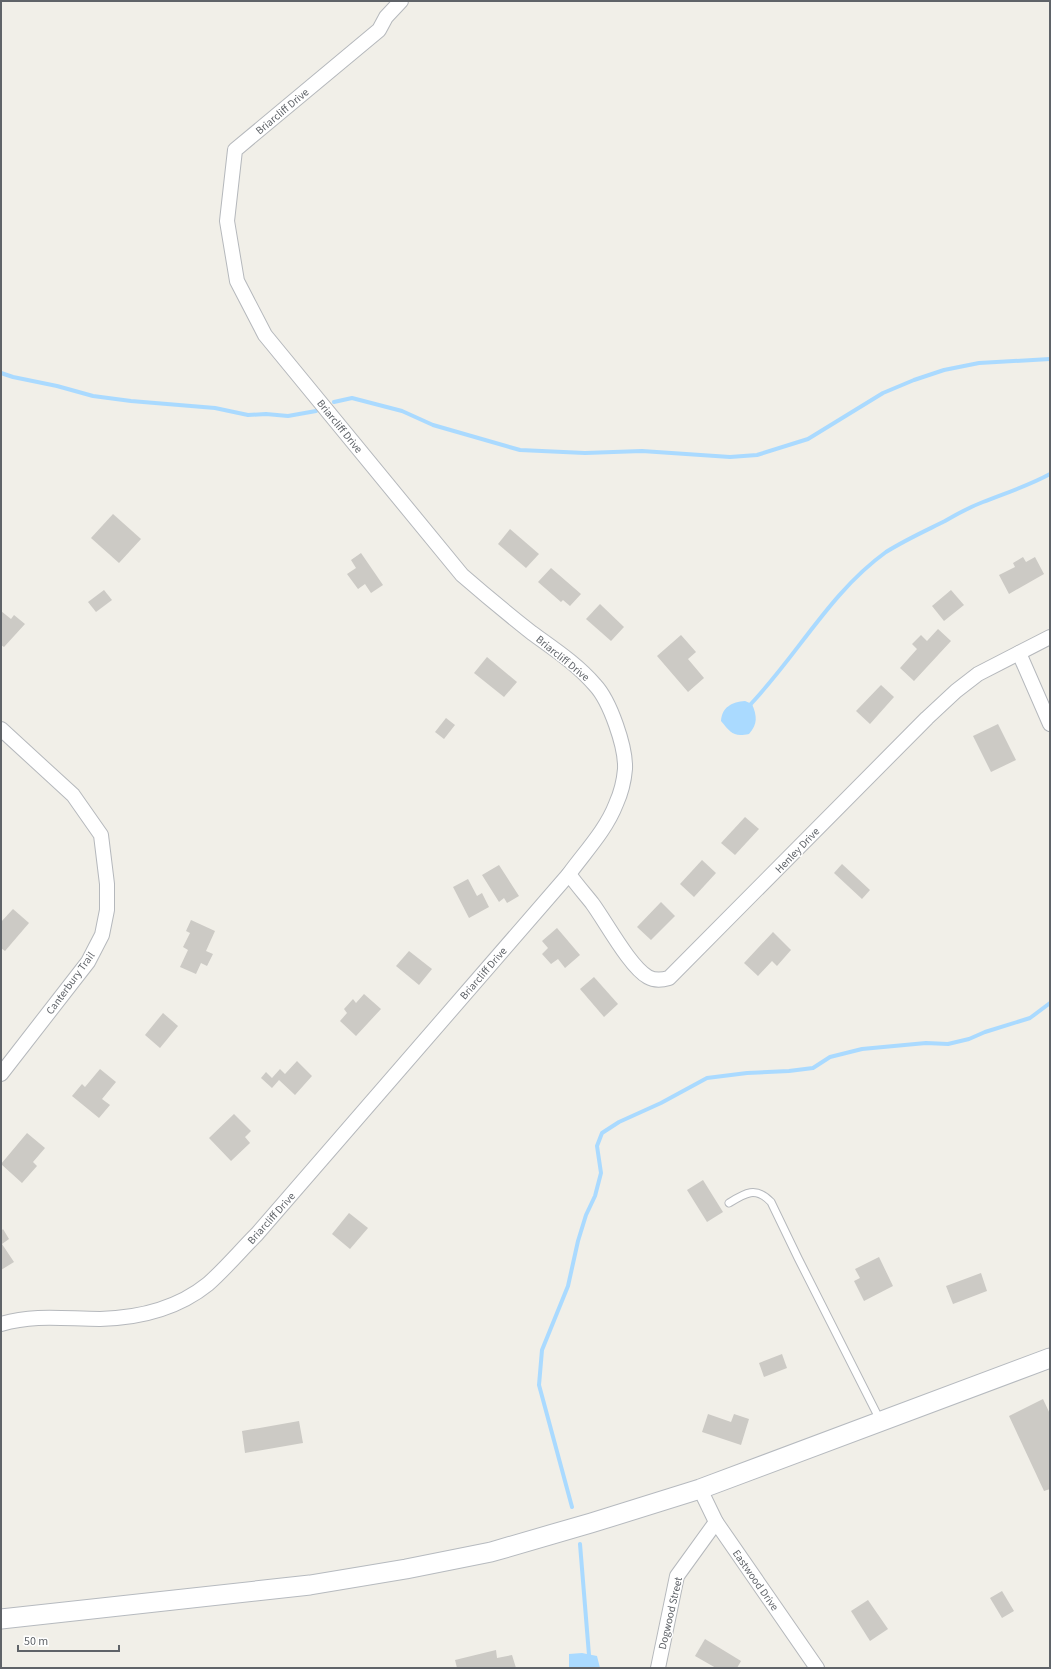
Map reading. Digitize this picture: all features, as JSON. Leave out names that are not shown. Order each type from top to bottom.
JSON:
[{"type":"main road","points":[[1,1619],[310,1585],[406,1569],[491,1552],[700,1489],[1049,1360]]},
{"type":"street","name":"Briarcliff Drive","points":[[1,1324],[40,1317],[101,1319],[140,1316],[165,1309],[207,1284],[257,1234],[568,874],[600,833],[616,806],[622,787],[625,767],[620,737],[611,711],[596,686],[577,667],[492,603],[462,575],[265,335],[236,281],[227,221],[235,150],[379,30],[386,17],[401,1]]},
{"type":"street","name":"Henley Drive","points":[[568,874],[592,903],[641,973],[650,979],[659,980],[669,978],[933,712],[956,691],[978,674],[1050,638]]},
{"type":"street","points":[[1019,653],[1050,724]]},
{"type":"street","name":"Canterbury Trail","points":[[1,1074],[88,962],[102,935],[107,910],[107,884],[101,835],[73,795],[4,736]]},
{"type":"street","name":"Eastwood Drive","points":[[700,1489],[716,1522],[817,1668]]},
{"type":"street","name":"Dogwood Street","points":[[658,1668],[677,1576],[716,1522]]},
{"type":"lane","points":[[729,1203],[742,1195],[754,1192],[764,1195],[771,1202],[881,1422]]},
{"type":"water","points":[[745,701],[752,704],[756,720],[754,727],[749,734],[739,735],[730,731],[721,721],[723,712],[728,706]]},
{"type":"water","points":[[582,1653],[597,1656],[600,1668],[569,1668],[569,1654]]},
{"type":"building","points":[[113,514],[141,539],[119,563],[91,538]]},
{"type":"building","points":[[510,529],[539,554],[526,568],[498,544]]},
{"type":"building","points":[[361,553],[383,585],[371,593],[365,584],[358,589],[347,574],[356,568],[351,560]]},
{"type":"building","points":[[1023,557],[1026,562],[1035,557],[1044,574],[1009,594],[999,575],[1015,567],[1013,563]]},
{"type":"building","points":[[551,568],[581,594],[570,606],[563,600],[561,602],[538,582]]},
{"type":"building","points":[[104,590],[112,600],[96,612],[88,602]]},
{"type":"building","points":[[951,590],[964,605],[944,621],[932,606]]},
{"type":"building","points":[[600,604],[624,627],[611,641],[586,619]]},
{"type":"building","points":[[1,611],[11,619],[14,615],[25,624],[4,647],[1,645]]},
{"type":"building","points":[[938,629],[951,641],[914,681],[900,668],[917,649],[912,644],[921,635],[927,641]]},
{"type":"building","points":[[681,635],[696,652],[688,659],[704,678],[688,692],[657,656]]},
{"type":"building","points":[[487,657],[517,682],[504,697],[474,673]]},
{"type":"building","points":[[881,685],[894,697],[870,724],[856,711]]},
{"type":"building","points":[[446,718],[455,725],[444,739],[435,732]]},
{"type":"building","points":[[998,724],[1016,760],[991,772],[973,736]]},
{"type":"building","points":[[745,817],[759,829],[735,855],[721,843]]},
{"type":"building","points":[[702,860],[716,873],[694,897],[680,884]]},
{"type":"building","points":[[842,864],[870,890],[862,899],[834,873]]},
{"type":"building","points":[[499,865],[519,896],[507,903],[504,898],[499,902],[482,875]]},
{"type":"building","points":[[468,879],[477,896],[482,893],[489,907],[469,918],[453,887]]},
{"type":"building","points":[[661,902],[675,916],[651,940],[637,927]]},
{"type":"building","points":[[13,909],[29,923],[5,951],[1,948],[1,922]]},
{"type":"building","points":[[191,920],[215,931],[206,951],[213,954],[207,966],[201,963],[196,974],[180,967],[188,950],[183,947],[190,933],[186,931]]},
{"type":"building","points":[[557,928],[580,955],[565,968],[558,959],[551,964],[542,954],[548,948],[542,941]]},
{"type":"building","points":[[773,932],[791,950],[777,966],[772,961],[758,976],[744,963]]},
{"type":"building","points":[[409,951],[432,969],[419,985],[396,966]]},
{"type":"building","points":[[594,977],[618,1004],[604,1017],[580,989]]},
{"type":"building","points":[[364,994],[381,1009],[356,1036],[340,1021],[347,1013],[344,1009],[353,999],[356,1003]]},
{"type":"building","points":[[163,1013],[178,1026],[160,1048],[145,1035]]},
{"type":"building","points":[[297,1061],[312,1076],[295,1095],[279,1080],[272,1088],[261,1078],[266,1072],[272,1078],[280,1069],[285,1074]]},
{"type":"building","points":[[100,1069],[116,1082],[102,1099],[110,1105],[99,1118],[72,1096],[82,1084],[85,1087]]},
{"type":"building","points":[[234,1114],[251,1131],[245,1137],[250,1143],[231,1161],[209,1138]]},
{"type":"building","points":[[27,1133],[45,1148],[33,1162],[37,1166],[22,1183],[1,1164]]},
{"type":"building","points":[[703,1180],[723,1212],[707,1222],[687,1190]]},
{"type":"building","points":[[349,1213],[368,1228],[350,1249],[332,1234]]},
{"type":"building","points":[[3,1229],[9,1239],[2,1244],[14,1262],[1,1270],[1,1231]]},
{"type":"building","points":[[879,1257],[893,1286],[864,1301],[854,1281],[860,1278],[855,1269]]},
{"type":"building","points":[[981,1273],[987,1291],[953,1304],[946,1286]]},
{"type":"building","points":[[782,1354],[787,1368],[764,1377],[759,1363]]},
{"type":"building","points":[[1043,1399],[1050,1414],[1050,1489],[1044,1491],[1009,1416]]},
{"type":"building","points":[[708,1414],[731,1422],[734,1414],[749,1419],[741,1445],[702,1432]]},
{"type":"building","points":[[299,1421],[303,1443],[245,1453],[242,1431]]},
{"type":"building","points":[[1002,1591],[1014,1611],[1002,1618],[990,1598]]},
{"type":"building","points":[[868,1600],[888,1629],[870,1641],[851,1611]]},
{"type":"building","points":[[705,1639],[741,1661],[737,1668],[716,1668],[695,1656]]},
{"type":"building","points":[[496,1650],[497,1658],[512,1655],[516,1668],[457,1668],[455,1660]]},
{"type":"waterway","points":[[334,402],[352,398],[402,411],[433,425],[520,450],[585,453],[642,451],[730,457],[757,455],[808,439],[883,393],[914,380],[944,370],[979,363],[1050,359]]},
{"type":"waterway","points":[[1,373],[93,396],[131,401],[215,408],[248,415],[266,414],[288,416],[316,411]]},
{"type":"waterway","points":[[747,708],[765,689],[830,606],[866,568],[886,552],[968,508],[1025,486],[1050,474]]},
{"type":"waterway","points":[[572,1507],[539,1385],[542,1350],[568,1286],[578,1241],[586,1215],[595,1196],[601,1173],[597,1146],[602,1133],[619,1122],[661,1103],[707,1078],[747,1073],[813,1068],[830,1057],[862,1049],[926,1043],[948,1044],[969,1039],[985,1032],[1030,1018],[1050,1003]]},
{"type":"waterway","points":[[580,1544],[589,1655],[588,1668]]}]
